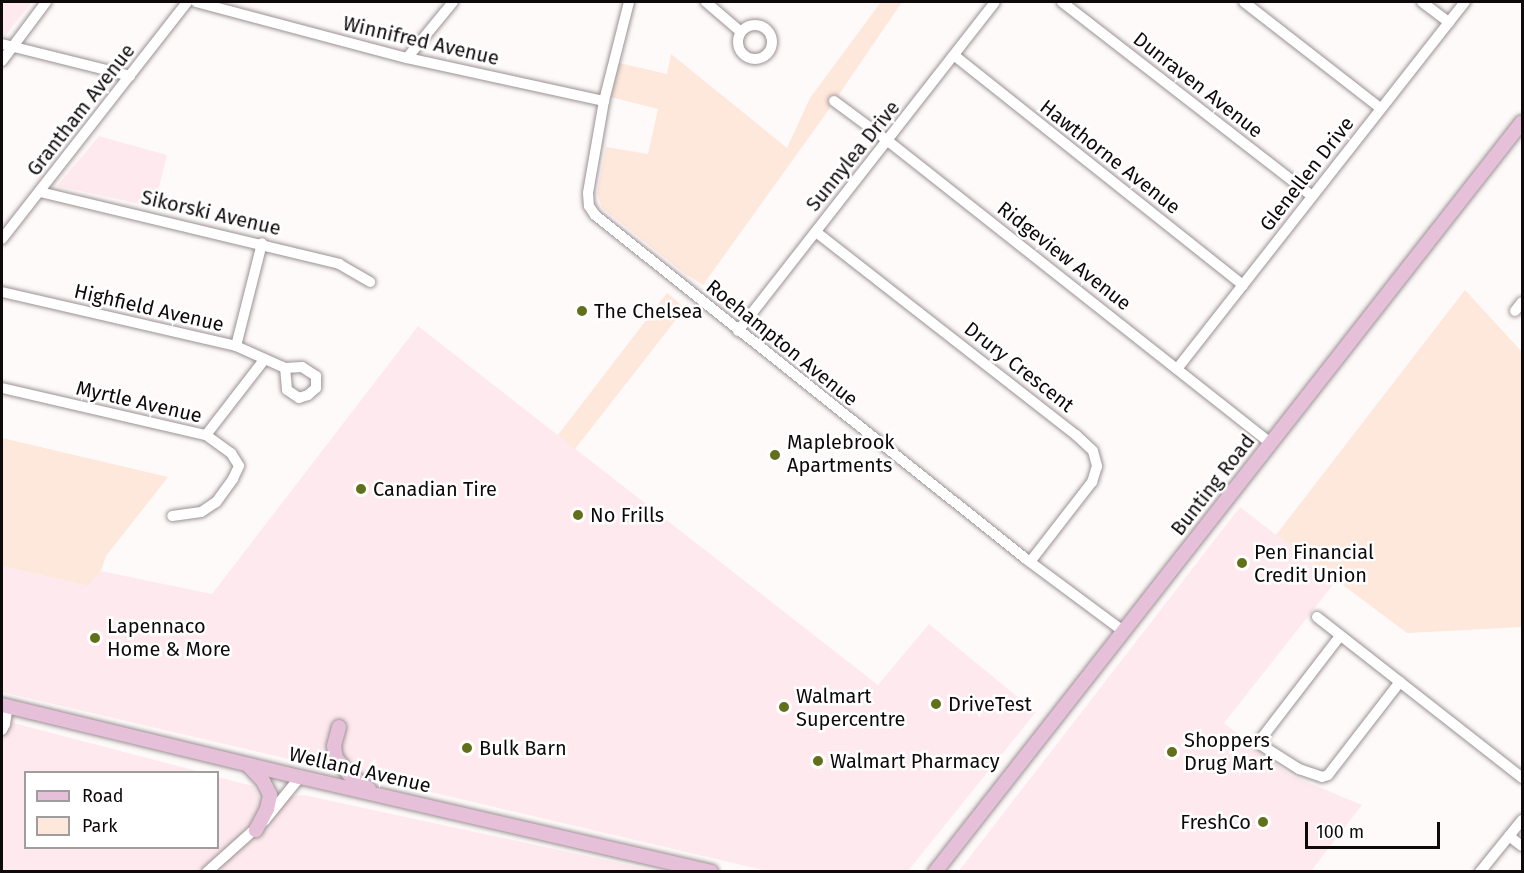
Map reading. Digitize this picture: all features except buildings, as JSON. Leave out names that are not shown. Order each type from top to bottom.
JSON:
[{"type":"main road","name":"Bunting Road","points":[[935,872],[1522,122]]},
{"type":"main road","name":"Welland Avenue","points":[[5,706],[248,765],[711,872]]},
{"type":"main road","points":[[339,728],[334,746],[336,758],[349,774],[373,793]]},
{"type":"main road","points":[[248,765],[266,786],[270,795],[267,809],[255,830]]},
{"type":"street","points":[[2,61],[7,45],[46,2]]},
{"type":"street","name":"Grantham Avenue","points":[[2,239],[187,2]]},
{"type":"street","name":"Winnifred Avenue","points":[[196,2],[407,58],[604,101]]},
{"type":"street","points":[[407,58],[453,2]]},
{"type":"street","name":"Roehampton Avenue","points":[[629,2],[604,101],[588,193],[589,207],[738,331],[1030,562],[1123,631]]},
{"type":"street","points":[[706,2],[741,32]]},
{"type":"street","name":"Sunnylea Drive","points":[[738,331],[995,2]]},
{"type":"street","name":"Dunraven Avenue","points":[[1062,2],[1312,196]]},
{"type":"street","points":[[1244,2],[1380,108]]},
{"type":"street","points":[[1422,2],[1449,22]]},
{"type":"street","name":"Glenellen Drive","points":[[1177,369],[1465,2]]},
{"type":"street","points":[[7,45],[130,76]]},
{"type":"street","name":"Hawthorne Avenue","points":[[955,56],[1243,285]]},
{"type":"street","name":"Ridgeview Avenue","points":[[834,100],[1271,443]]},
{"type":"street","name":"Sikorski Avenue","points":[[40,192],[262,243],[339,264],[370,282]]},
{"type":"street","name":"Drury Crescent","points":[[816,232],[1076,435],[1093,451],[1097,465],[1092,482],[1030,562]]},
{"type":"street","points":[[236,346],[262,243]]},
{"type":"street","name":"Highfield Avenue","points":[[2,292],[236,346],[285,368]]},
{"type":"street","points":[[1515,311],[1522,302]]},
{"type":"street","points":[[206,435],[264,360]]},
{"type":"street","name":"Myrtle Avenue","points":[[2,388],[206,435],[231,453],[239,466],[233,479],[216,502],[201,512],[172,516]]},
{"type":"street","points":[[1317,617],[1522,778]]},
{"type":"street","points":[[1340,636],[1258,743],[1299,769],[1322,777],[1328,775],[1400,682]]},
{"type":"street","points":[[2,730],[5,724],[5,706]]},
{"type":"street","points":[[207,872],[255,830],[300,777]]},
{"type":"street","points":[[1480,872],[1522,820]]},
{"type":"street","points":[[1509,836],[1522,846]]},
{"type":"shaded area","points":[[2,2],[32,2],[5,36],[2,35]]},
{"type":"shaded area","points":[[99,136],[167,155],[154,207],[57,186]]},
{"type":"shaded area","points":[[418,326],[878,685],[929,624],[1036,712],[908,871],[772,872],[2,692],[2,566],[88,586],[101,571],[212,594]]},
{"type":"shaded area","points":[[1240,507],[1336,581],[1224,723],[1290,775],[1362,805],[1311,871],[958,872]]},
{"type":"shaded area","points":[[2,720],[197,771],[24,771],[24,849],[219,849],[219,777],[253,786],[260,799],[304,795],[656,871],[2,871]]},
{"type":"green space","points":[[881,2],[902,2],[825,115],[703,285],[685,274],[602,208],[597,193],[606,147],[648,154],[658,109],[611,97],[619,63],[667,74],[671,54],[787,148],[810,98]]},
{"type":"green space","points":[[1465,290],[1522,352],[1522,627],[1407,633],[1276,535]]},
{"type":"green space","points":[[667,293],[685,308],[575,449],[558,435]]},
{"type":"green space","points":[[2,438],[168,477],[106,556],[101,571],[88,586],[2,566]]},
{"type":"place","name":"The Chelsea","points":[[582,311]]},
{"type":"place","name":"Maplebrook Apartments","points":[[775,455]]},
{"type":"place","name":"Canadian Tire","points":[[361,489]]},
{"type":"place","name":"No Frills","points":[[578,515]]},
{"type":"place","name":"Pen Financial Credit Union","points":[[1242,563]]},
{"type":"place","name":"Lapennaco Home & More","points":[[95,638]]},
{"type":"place","name":"DriveTest","points":[[936,704]]},
{"type":"place","name":"Walmart Supercentre","points":[[784,707]]},
{"type":"place","name":"Bulk Barn","points":[[467,748]]},
{"type":"place","name":"Shoppers Drug Mart","points":[[1172,752]]},
{"type":"place","name":"Walmart Pharmacy","points":[[818,761]]},
{"type":"place","name":"FreshCo","points":[[1263,822]]}]
